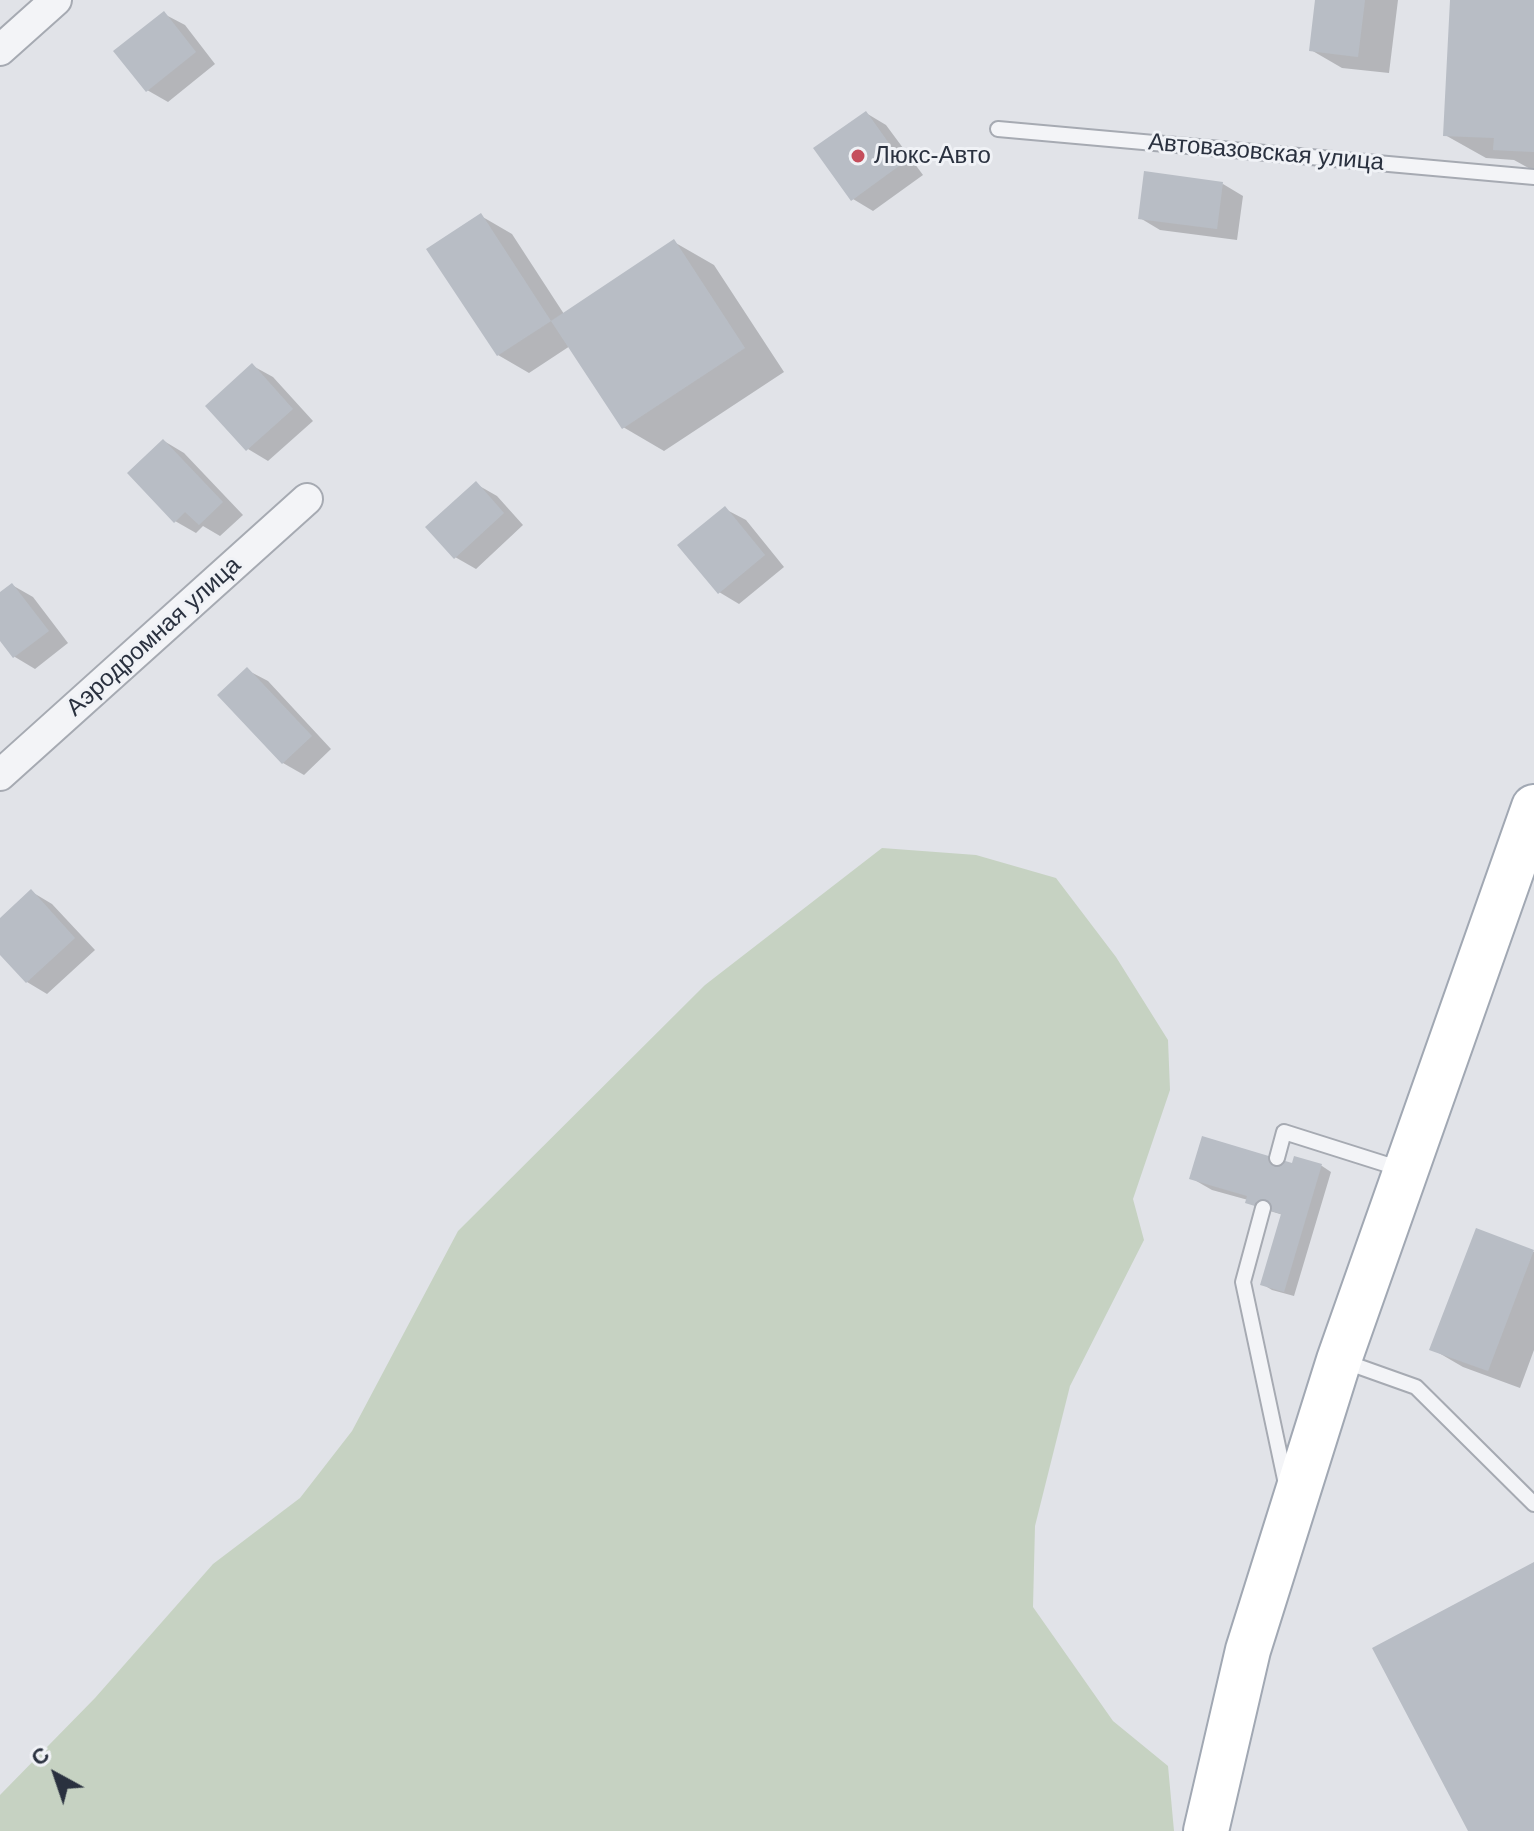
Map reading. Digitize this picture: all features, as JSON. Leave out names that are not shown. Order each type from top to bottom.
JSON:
[{"type":"main road","points":[[1206,1831],[1248,1650],[1339,1360],[1534,807]]},
{"type":"street","points":[[0,50],[56,0]]},
{"type":"street","name":"Аэродромная улица","points":[[0,775],[307,499]]},
{"type":"lane","name":"Автовазовская улица","points":[[998,129],[1534,177]]},
{"type":"lane","points":[[1277,1158],[1284,1132],[1406,1170]]},
{"type":"lane","points":[[1263,1208],[1243,1282],[1291,1511]]},
{"type":"lane","points":[[1339,1360],[1416,1387],[1534,1504]]},
{"type":"green space","points":[[882,848],[976,855],[1056,878],[1116,957],[1168,1040],[1170,1090],[1133,1199],[1144,1240],[1070,1386],[1035,1526],[1033,1607],[1113,1721],[1168,1766],[1174,1831],[0,1831],[0,1795],[95,1698],[213,1564],[300,1498],[352,1431],[458,1231],[705,985]]},
{"type":"building","points":[[1315,0],[1365,0],[1358,57],[1309,51]]},
{"type":"building","points":[[1450,0],[1534,0],[1534,152],[1493,150],[1494,138],[1443,136]]},
{"type":"building","points":[[164,11],[196,52],[146,92],[113,51]]},
{"type":"building","name":"Люкс-Авто","points":[[866,111],[903,163],[851,201],[813,148]]},
{"type":"building","points":[[1144,171],[1223,182],[1217,229],[1138,219]]},
{"type":"building","points":[[481,213],[551,321],[497,356],[426,249]]},
{"type":"building","points":[[674,239],[745,348],[622,429],[551,321]]},
{"type":"building","points":[[252,363],[293,409],[246,451],[205,406]]},
{"type":"building","points":[[163,439],[223,502],[199,525],[185,512],[174,523],[127,473]]},
{"type":"building","points":[[476,481],[504,513],[454,559],[425,527]]},
{"type":"building","points":[[725,506],[765,555],[718,594],[677,545]]},
{"type":"building","points":[[12,583],[49,631],[13,658],[0,641],[0,592]]},
{"type":"building","points":[[247,667],[312,736],[282,764],[217,695]]},
{"type":"building","points":[[31,889],[75,938],[26,983],[0,955],[0,918]]},
{"type":"building","points":[[1202,1136],[1292,1163],[1294,1156],[1322,1164],[1284,1292],[1260,1285],[1281,1214],[1245,1203],[1247,1196],[1189,1179]]},
{"type":"building","points":[[1476,1228],[1534,1250],[1488,1371],[1429,1350]]},
{"type":"building","points":[[1534,1562],[1534,1831],[1468,1831],[1372,1648]]},
{"type":"place","name":"Люкс-Авто","points":[[858,156]]}]
